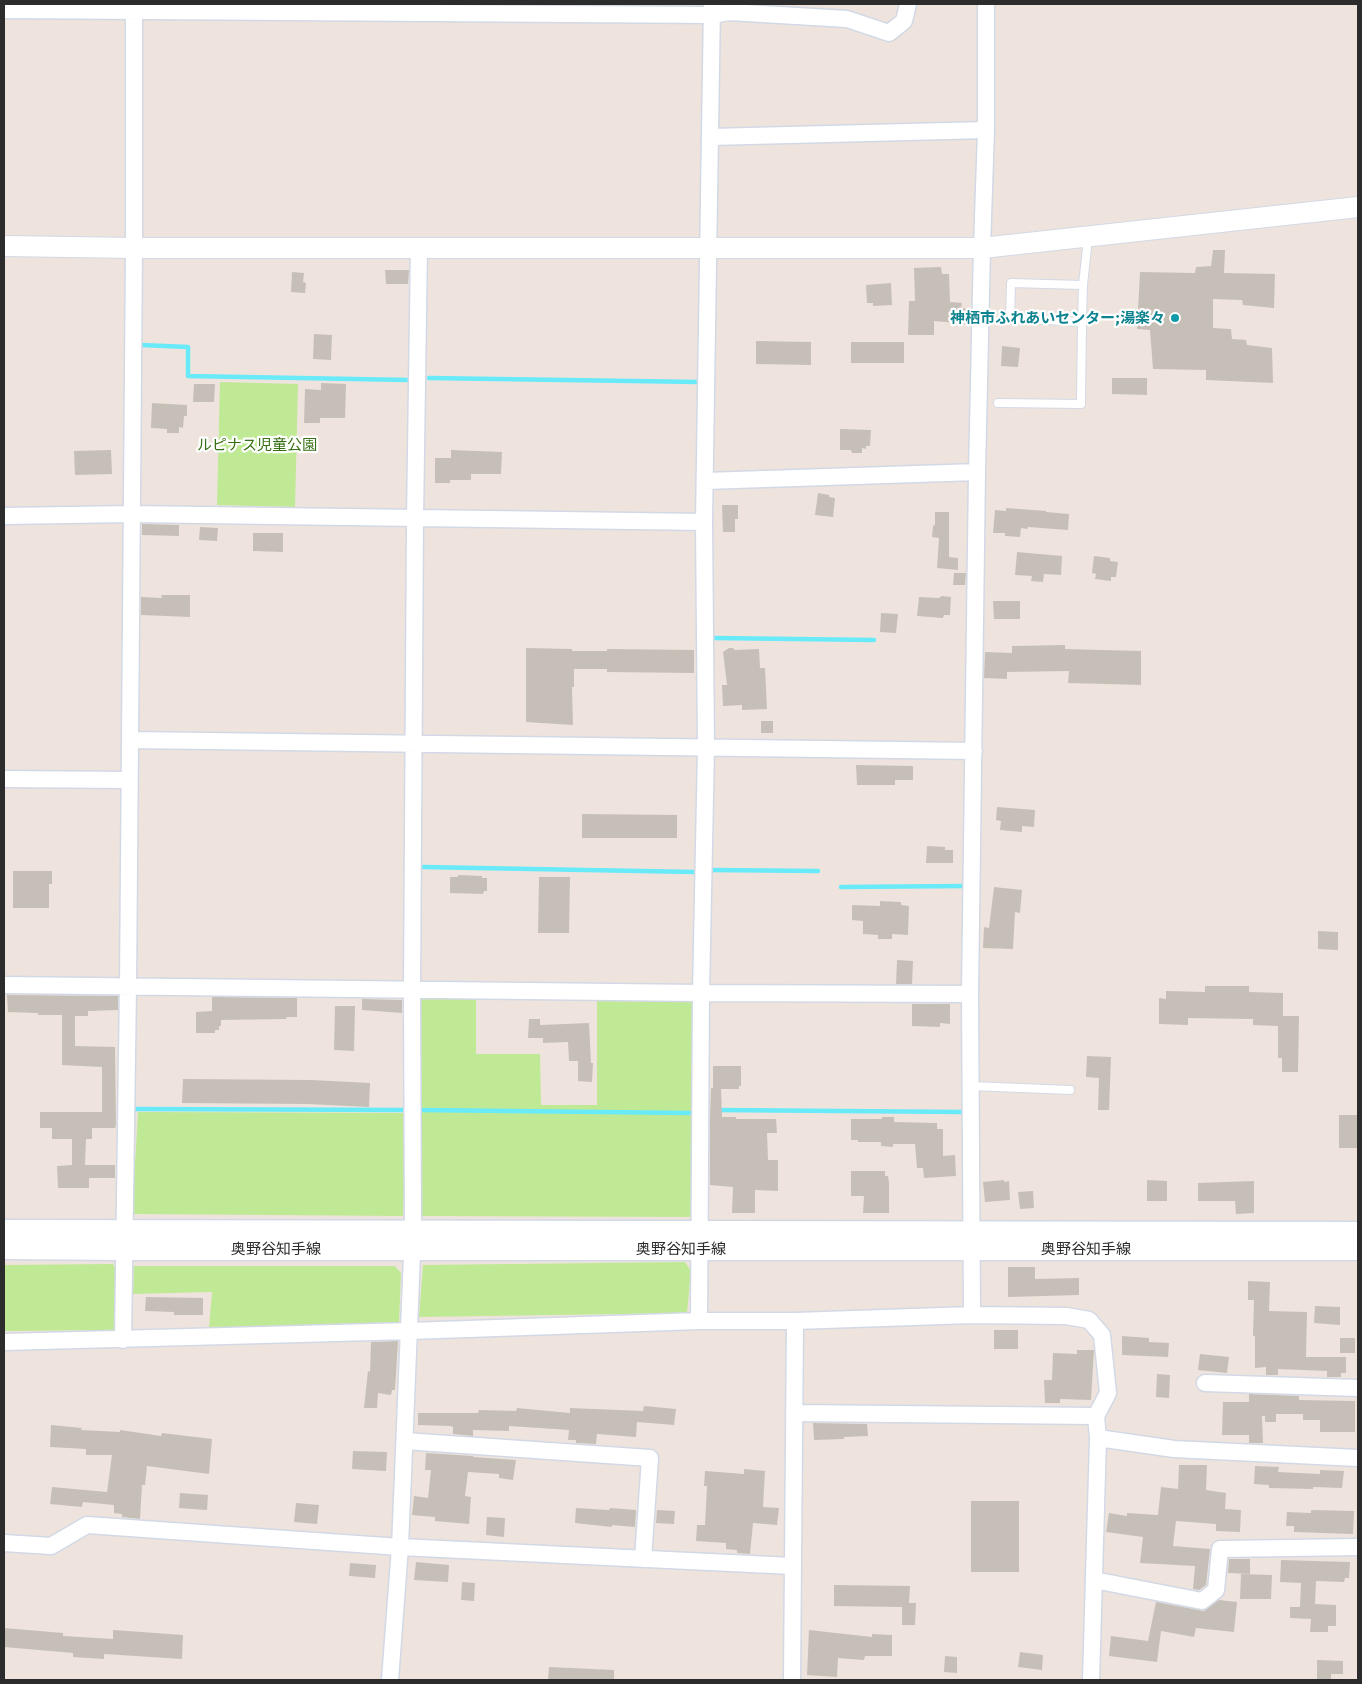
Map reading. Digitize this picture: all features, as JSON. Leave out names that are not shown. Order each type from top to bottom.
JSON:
[{"type":"main road","name":"奥野谷知手線","points":[[4,1231],[124,1240]]},
{"type":"main road","name":"奥野谷知手線","points":[[4,1248],[124,1240],[972,1241],[1358,1233]]},
{"type":"main road","name":"奥野谷知手線","points":[[972,1241],[1358,1249]]},
{"type":"street","points":[[4,10],[134,7],[712,9],[729,12],[847,19],[889,33],[904,21],[908,4]]},
{"type":"street","points":[[972,1316],[970,994],[977,472],[986,130],[986,4]]},
{"type":"street","points":[[124,1340],[134,248],[134,7]]},
{"type":"street","points":[[699,1321],[701,993],[706,748],[704,522],[712,9]]},
{"type":"street","points":[[710,137],[986,130]]},
{"type":"street","points":[[4,246],[134,248],[982,248],[1358,207]]},
{"type":"street","points":[[390,1680],[400,1547],[413,1240],[412,990],[419,247]]},
{"type":"street","points":[[705,481],[977,472]]},
{"type":"street","points":[[4,516],[131,514],[704,522]]},
{"type":"street","points":[[130,740],[974,751]]},
{"type":"street","points":[[4,779],[129,780]]},
{"type":"street","points":[[4,985],[701,993],[970,994]]},
{"type":"street","points":[[4,1342],[410,1332],[699,1321],[795,1322],[972,1316],[1066,1316],[1090,1320],[1102,1335],[1108,1394],[1096,1416],[1098,1438],[1091,1680]]},
{"type":"street","points":[[792,1680],[795,1322]]},
{"type":"street","points":[[1205,1383],[1358,1388]]},
{"type":"street","points":[[794,1413],[1096,1416]]},
{"type":"street","points":[[1098,1438],[1174,1449],[1358,1458]]},
{"type":"street","points":[[405,1441],[650,1458],[644,1559]]},
{"type":"street","points":[[4,1543],[51,1546],[88,1525],[400,1547],[792,1566]]},
{"type":"street","points":[[1094,1580],[1202,1601],[1216,1590],[1220,1549],[1358,1547]]},
{"type":"lane","points":[[998,403],[1081,404],[1083,284],[1088,236]]},
{"type":"lane","points":[[1082,322],[1010,318],[1011,283],[1083,284]]},
{"type":"lane","points":[[971,1086],[1070,1090]]},
{"type":"green space","name":"ルピナス児童公園","points":[[220,382],[298,384],[295,507],[217,505]]},
{"type":"green space","points":[[421,998],[476,999],[476,1054],[540,1054],[541,1105],[597,1105],[597,1001],[694,1002],[694,1217],[421,1216]]},
{"type":"green space","points":[[138,1112],[407,1113],[403,1216],[132,1214]]},
{"type":"green space","points":[[685,1262],[691,1271],[687,1313],[419,1317],[423,1265]]},
{"type":"green space","points":[[113,1264],[117,1271],[114,1330],[4,1331],[4,1265]]},
{"type":"green space","points":[[134,1266],[395,1266],[401,1273],[399,1322],[209,1328],[212,1292],[133,1294]]},
{"type":"building","name":"神栖市ふれあいセンター;湯楽々","points":[[1213,250],[1225,250],[1224,273],[1275,274],[1274,308],[1243,305],[1242,300],[1213,299],[1213,328],[1231,329],[1232,339],[1246,340],[1247,345],[1272,348],[1273,383],[1206,380],[1206,370],[1153,369],[1150,330],[1137,329],[1140,272],[1195,273],[1196,267],[1211,266]]},
{"type":"building","points":[[941,267],[942,274],[949,274],[950,302],[962,303],[961,308],[971,309],[970,324],[934,321],[934,335],[908,335],[909,301],[915,301],[914,268]]},
{"type":"building","points":[[385,270],[409,270],[408,284],[386,284]]},
{"type":"building","points":[[292,272],[304,273],[305,293],[291,292]]},
{"type":"building","points":[[891,283],[892,305],[873,306],[873,303],[867,303],[866,285]]},
{"type":"building","points":[[314,334],[332,335],[331,360],[313,359]]},
{"type":"building","points":[[756,341],[811,342],[811,365],[756,364]]},
{"type":"building","points":[[851,342],[904,342],[904,363],[851,363]]},
{"type":"building","points":[[1002,346],[1020,348],[1018,367],[1001,366]]},
{"type":"building","points":[[1112,378],[1147,378],[1147,395],[1112,394]]},
{"type":"building","points":[[321,383],[346,384],[345,418],[320,418],[320,423],[304,423],[305,389],[321,390]]},
{"type":"building","points":[[194,384],[215,384],[214,402],[193,402]]},
{"type":"building","points":[[152,403],[187,405],[187,416],[184,416],[183,428],[179,427],[179,433],[167,433],[167,429],[151,428]]},
{"type":"building","points":[[840,429],[871,430],[870,446],[866,446],[866,449],[862,448],[862,453],[840,450]]},
{"type":"building","points":[[111,450],[112,474],[75,475],[74,451]]},
{"type":"building","points":[[451,450],[502,452],[501,474],[471,474],[471,480],[450,480],[450,483],[435,483],[435,458],[451,458]]},
{"type":"building","points":[[818,493],[835,498],[833,517],[815,515]]},
{"type":"building","points":[[722,505],[738,505],[738,519],[735,519],[735,532],[723,532]]},
{"type":"building","points":[[1006,508],[1069,514],[1068,530],[1021,528],[1020,537],[1005,536],[1005,533],[993,533],[995,510],[1006,511]]},
{"type":"building","points":[[935,512],[949,512],[949,557],[958,558],[958,570],[937,568],[939,538],[932,537],[933,526],[935,525]]},
{"type":"building","points":[[142,524],[179,525],[179,536],[142,535]]},
{"type":"building","points":[[200,527],[218,528],[217,541],[199,540]]},
{"type":"building","points":[[253,533],[283,533],[283,552],[253,551]]},
{"type":"building","points":[[1017,552],[1062,556],[1061,575],[1044,574],[1043,582],[1031,581],[1032,576],[1015,575]]},
{"type":"building","points":[[1094,556],[1110,558],[1110,561],[1118,562],[1116,577],[1111,577],[1111,581],[1095,579],[1096,574],[1092,573]]},
{"type":"building","points":[[954,573],[966,573],[965,585],[953,585]]},
{"type":"building","points":[[161,595],[190,595],[190,617],[141,615],[141,597],[162,598]]},
{"type":"building","points":[[942,596],[951,597],[950,615],[944,615],[943,618],[917,616],[919,597],[939,598]]},
{"type":"building","points":[[993,601],[1020,601],[1020,619],[994,619]]},
{"type":"building","points":[[881,613],[898,614],[896,633],[880,632]]},
{"type":"building","points":[[1065,645],[1065,649],[1141,651],[1141,685],[1068,683],[1069,671],[1007,672],[1007,679],[984,678],[985,652],[1012,653],[1012,646]]},
{"type":"building","points":[[526,648],[572,649],[572,651],[607,651],[607,649],[694,650],[694,673],[607,672],[607,669],[574,669],[574,687],[572,687],[573,725],[526,722]]},
{"type":"building","points":[[729,648],[735,650],[759,649],[760,668],[765,668],[767,709],[742,710],[742,705],[723,706],[722,685],[727,685],[723,652]]},
{"type":"building","points":[[761,721],[773,721],[773,733],[761,733]]},
{"type":"building","points":[[856,765],[913,766],[913,780],[895,780],[895,785],[857,785]]},
{"type":"building","points":[[997,807],[1035,810],[1034,827],[1022,826],[1022,832],[1000,830],[1001,821],[996,820]]},
{"type":"building","points":[[582,814],[677,815],[677,838],[582,838]]},
{"type":"building","points":[[927,846],[945,847],[945,850],[953,850],[953,863],[926,863]]},
{"type":"building","points":[[13,871],[52,871],[52,884],[49,884],[49,908],[13,908]]},
{"type":"building","points":[[459,875],[487,878],[487,891],[484,891],[483,894],[450,893],[450,877],[457,877]]},
{"type":"building","points":[[539,877],[570,877],[569,933],[538,933]]},
{"type":"building","points":[[994,887],[1022,890],[1020,913],[1015,912],[1013,949],[983,948],[984,927],[989,928]]},
{"type":"building","points":[[880,901],[901,902],[901,905],[909,906],[908,935],[892,934],[892,939],[878,939],[878,935],[863,934],[863,921],[852,920],[852,905],[880,906]]},
{"type":"building","points":[[1318,931],[1338,932],[1338,950],[1318,949]]},
{"type":"building","points":[[897,960],[913,961],[912,984],[896,984]]},
{"type":"building","points":[[1205,986],[1249,986],[1249,992],[1283,993],[1283,1016],[1299,1016],[1298,1072],[1282,1072],[1282,1058],[1278,1058],[1278,1026],[1253,1025],[1253,1019],[1188,1018],[1188,1025],[1159,1024],[1159,998],[1166,999],[1166,991],[1205,992]]},
{"type":"building","points":[[7,995],[118,996],[118,1010],[88,1011],[88,1016],[75,1016],[75,1046],[115,1047],[116,1125],[115,1128],[92,1128],[92,1139],[86,1139],[85,1165],[115,1165],[115,1178],[89,1178],[89,1188],[58,1188],[57,1166],[72,1165],[72,1139],[52,1139],[52,1128],[40,1128],[40,1112],[102,1112],[102,1067],[62,1065],[62,1015],[8,1012]]},
{"type":"building","points":[[212,997],[297,998],[297,1017],[287,1017],[286,1019],[221,1020],[221,1026],[219,1026],[219,1030],[215,1030],[215,1033],[196,1033],[196,1012],[212,1011]]},
{"type":"building","points":[[362,999],[402,1000],[402,1013],[362,1010]]},
{"type":"building","points":[[912,1004],[950,1004],[950,1024],[940,1023],[940,1027],[912,1026]]},
{"type":"building","points":[[335,1006],[355,1006],[354,1051],[334,1050]]},
{"type":"building","points":[[529,1019],[540,1019],[540,1025],[589,1023],[591,1063],[593,1063],[592,1082],[578,1081],[578,1061],[569,1061],[568,1042],[543,1043],[543,1038],[528,1038]]},
{"type":"building","points":[[1087,1056],[1111,1057],[1109,1110],[1098,1110],[1099,1078],[1086,1077]]},
{"type":"building","points":[[713,1066],[741,1066],[741,1086],[739,1086],[739,1089],[721,1089],[722,1117],[776,1119],[777,1133],[767,1133],[768,1160],[778,1160],[778,1191],[755,1190],[755,1213],[732,1213],[733,1187],[710,1185],[710,1118]]},
{"type":"building","points":[[183,1079],[312,1080],[370,1083],[369,1107],[308,1104],[182,1103]]},
{"type":"building","points":[[1339,1115],[1358,1115],[1358,1148],[1339,1148]]},
{"type":"building","points":[[882,1117],[894,1117],[894,1122],[937,1123],[937,1129],[943,1129],[943,1156],[955,1155],[956,1176],[924,1178],[923,1168],[917,1168],[915,1144],[893,1144],[893,1147],[881,1146],[881,1142],[858,1142],[858,1140],[851,1140],[851,1119],[882,1119]]},
{"type":"building","points":[[851,1171],[885,1171],[885,1176],[888,1176],[889,1183],[889,1213],[863,1213],[864,1196],[851,1196]]},
{"type":"building","points":[[1004,1180],[1004,1182],[1009,1181],[1010,1200],[985,1202],[983,1182]]},
{"type":"building","points":[[1147,1180],[1167,1181],[1167,1201],[1147,1201]]},
{"type":"building","points":[[1254,1181],[1254,1213],[1236,1214],[1235,1201],[1198,1201],[1198,1183]]},
{"type":"building","points":[[1033,1191],[1034,1208],[1020,1209],[1018,1192]]},
{"type":"building","points":[[1008,1267],[1035,1267],[1035,1279],[1079,1278],[1079,1295],[1008,1297]]},
{"type":"building","points":[[1248,1281],[1270,1282],[1269,1311],[1307,1312],[1306,1357],[1346,1357],[1346,1373],[1341,1373],[1341,1377],[1327,1377],[1327,1371],[1278,1369],[1278,1375],[1266,1375],[1266,1367],[1255,1368],[1255,1336],[1253,1336],[1254,1300],[1248,1300]]},
{"type":"building","points":[[146,1297],[203,1298],[203,1315],[174,1315],[174,1312],[145,1311]]},
{"type":"building","points":[[1315,1306],[1340,1307],[1340,1325],[1314,1323]]},
{"type":"building","points":[[994,1330],[1018,1330],[1018,1349],[994,1349]]},
{"type":"building","points":[[1122,1336],[1149,1338],[1149,1342],[1169,1343],[1168,1357],[1122,1355]]},
{"type":"building","points":[[1340,1338],[1355,1338],[1355,1353],[1340,1353]]},
{"type":"building","points":[[398,1341],[395,1390],[392,1390],[391,1395],[378,1393],[377,1408],[364,1408],[368,1371],[370,1372],[371,1342]]},
{"type":"building","points":[[1077,1350],[1094,1350],[1091,1400],[1060,1399],[1060,1403],[1045,1403],[1044,1380],[1052,1380],[1053,1353],[1077,1354]]},
{"type":"building","points":[[1200,1354],[1229,1357],[1227,1373],[1198,1370]]},
{"type":"building","points":[[1157,1374],[1170,1375],[1169,1398],[1156,1397]]},
{"type":"building","points":[[1249,1394],[1299,1396],[1299,1400],[1355,1401],[1355,1432],[1320,1432],[1320,1420],[1303,1420],[1303,1414],[1276,1414],[1276,1422],[1265,1422],[1265,1416],[1262,1416],[1263,1443],[1249,1443],[1249,1435],[1222,1435],[1223,1402],[1249,1402]]},
{"type":"building","points":[[644,1406],[676,1409],[674,1425],[637,1422],[636,1437],[597,1434],[596,1444],[576,1443],[576,1440],[568,1440],[569,1430],[509,1426],[509,1431],[473,1430],[473,1436],[453,1434],[453,1427],[450,1426],[418,1425],[418,1413],[478,1413],[479,1410],[516,1411],[517,1408],[570,1413],[570,1408],[643,1411]]},
{"type":"building","points":[[813,1423],[867,1424],[868,1436],[814,1440]]},
{"type":"building","points":[[51,1425],[82,1428],[81,1430],[120,1432],[120,1430],[161,1436],[162,1433],[212,1439],[209,1474],[147,1466],[145,1485],[142,1485],[140,1519],[122,1517],[122,1514],[114,1513],[114,1505],[83,1502],[82,1507],[50,1504],[52,1487],[107,1492],[112,1455],[86,1455],[86,1449],[50,1447]]},
{"type":"building","points":[[353,1451],[387,1452],[386,1471],[352,1469]]},
{"type":"building","points":[[426,1453],[516,1460],[513,1480],[499,1478],[499,1474],[468,1472],[465,1496],[471,1497],[469,1524],[435,1521],[435,1517],[412,1515],[414,1496],[428,1498],[431,1470],[425,1470]]},
{"type":"building","points":[[1179,1465],[1207,1465],[1206,1490],[1226,1493],[1225,1509],[1241,1510],[1240,1532],[1216,1531],[1216,1524],[1176,1521],[1173,1546],[1210,1549],[1206,1585],[1199,1590],[1193,1589],[1195,1566],[1140,1563],[1143,1537],[1106,1532],[1109,1513],[1127,1516],[1127,1513],[1158,1515],[1161,1487],[1178,1489]]},
{"type":"building","points":[[1255,1466],[1279,1467],[1278,1472],[1320,1474],[1320,1470],[1344,1471],[1342,1488],[1269,1488],[1269,1485],[1254,1484]]},
{"type":"building","points":[[744,1469],[765,1471],[763,1507],[779,1508],[777,1525],[753,1523],[750,1554],[737,1553],[737,1550],[726,1549],[726,1543],[696,1541],[697,1525],[705,1525],[707,1486],[704,1486],[705,1471],[744,1474]]},
{"type":"building","points":[[180,1493],[208,1495],[207,1510],[179,1508]]},
{"type":"building","points":[[971,1501],[1019,1501],[1019,1572],[971,1572]]},
{"type":"building","points":[[296,1503],[319,1505],[317,1524],[294,1522]]},
{"type":"building","points":[[576,1508],[636,1510],[635,1527],[612,1525],[612,1527],[575,1523]]},
{"type":"building","points":[[657,1510],[675,1511],[674,1524],[656,1523]]},
{"type":"building","points":[[1311,1510],[1354,1511],[1353,1534],[1294,1532],[1294,1526],[1286,1526],[1287,1512],[1311,1513]]},
{"type":"building","points":[[487,1517],[505,1518],[504,1537],[486,1535]]},
{"type":"building","points":[[1229,1559],[1250,1559],[1250,1574],[1228,1573]]},
{"type":"building","points":[[1281,1560],[1350,1562],[1349,1578],[1345,1578],[1344,1582],[1316,1581],[1315,1604],[1336,1605],[1336,1626],[1328,1626],[1328,1632],[1310,1632],[1311,1619],[1290,1618],[1290,1607],[1300,1607],[1301,1583],[1280,1582]]},
{"type":"building","points":[[416,1562],[449,1565],[448,1582],[414,1580]]},
{"type":"building","points":[[350,1563],[376,1565],[375,1578],[349,1576]]},
{"type":"building","points":[[1241,1574],[1272,1575],[1271,1599],[1240,1599]]},
{"type":"building","points":[[462,1582],[475,1583],[474,1601],[461,1600]]},
{"type":"building","points":[[834,1585],[910,1586],[909,1603],[916,1603],[915,1625],[902,1625],[902,1607],[834,1606]]},
{"type":"building","points":[[1219,1600],[1237,1602],[1234,1632],[1196,1628],[1194,1637],[1161,1631],[1157,1662],[1109,1656],[1111,1636],[1148,1641],[1156,1602],[1204,1611]]},
{"type":"building","points":[[4,1628],[63,1633],[63,1636],[113,1639],[113,1630],[183,1635],[182,1659],[104,1654],[104,1659],[73,1657],[73,1653],[4,1647]]},
{"type":"building","points":[[809,1630],[872,1637],[872,1634],[892,1635],[892,1656],[865,1656],[864,1660],[838,1658],[837,1677],[807,1675]]},
{"type":"building","points":[[1020,1652],[1043,1655],[1042,1670],[1018,1667]]},
{"type":"building","points":[[945,1656],[957,1657],[957,1673],[944,1672]]},
{"type":"building","points":[[1317,1660],[1343,1661],[1343,1674],[1331,1674],[1331,1679],[1317,1679]]},
{"type":"building","points":[[549,1667],[614,1670],[614,1680],[548,1680]]},
{"type":"waterway","points":[[141,345],[188,347],[188,376],[409,380]]},
{"type":"waterway","points":[[429,378],[699,382]]},
{"type":"waterway","points":[[714,638],[874,640]]},
{"type":"waterway","points":[[423,867],[695,872]]},
{"type":"waterway","points":[[712,870],[818,871]]},
{"type":"waterway","points":[[841,887],[965,886]]},
{"type":"waterway","points":[[134,1109],[403,1110]]},
{"type":"waterway","points":[[420,1110],[690,1113]]},
{"type":"waterway","points":[[717,1110],[964,1112]]},
{"type":"place","name":"神栖市ふれあいセンター;湯楽々","points":[[1175,318]]}]
